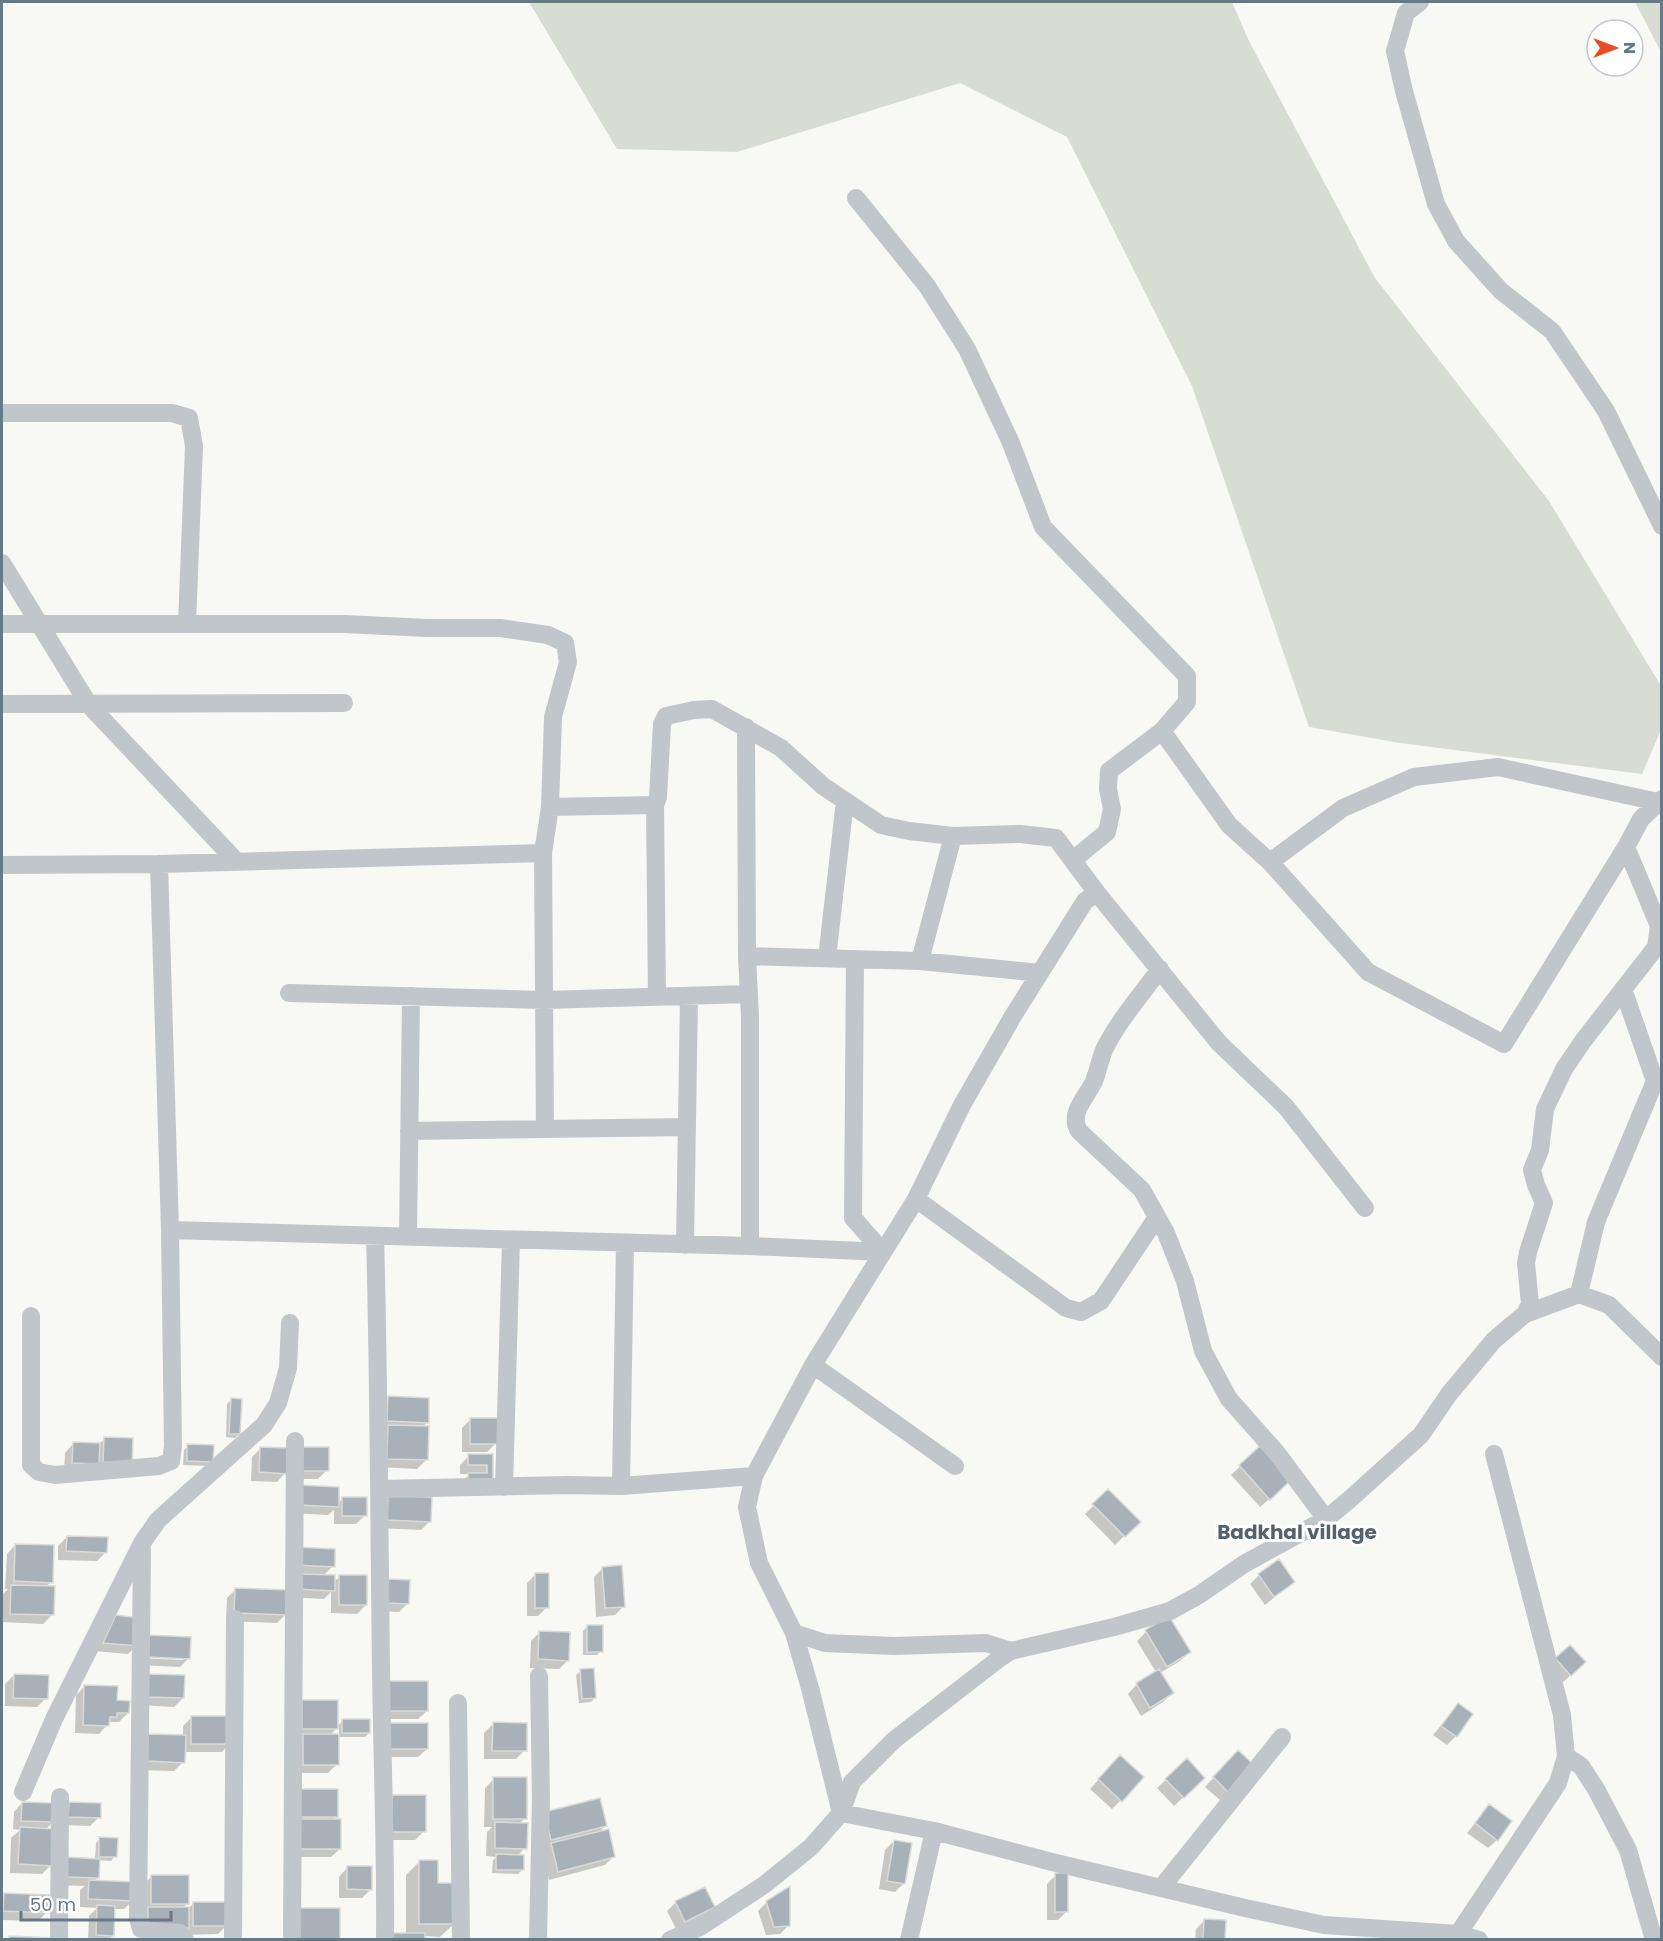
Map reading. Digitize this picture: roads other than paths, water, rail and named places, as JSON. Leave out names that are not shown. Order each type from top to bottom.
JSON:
[{"type":"street","points":[[1420,2],[1406,13],[1395,51],[1436,204],[1456,241],[1501,291],[1552,332],[1606,411],[1662,526]]},
{"type":"street","points":[[856,198],[927,286],[967,349],[1011,443],[1043,527],[1187,676],[1187,702],[1161,731],[1109,771],[1108,789],[1112,809],[1107,832],[1073,860]]},
{"type":"street","points":[[2,413],[172,413],[189,418],[194,446],[187,624]]},
{"type":"street","points":[[2,562],[89,705],[237,862]]},
{"type":"street","points":[[2,624],[344,624],[427,628],[500,628],[548,635],[565,643],[568,662],[553,717],[550,807],[543,853],[545,1129]]},
{"type":"street","points":[[2,704],[344,703]]},
{"type":"street","points":[[657,997],[656,805],[662,724],[666,716],[712,709],[781,748],[823,786],[881,825],[953,836],[1020,834],[1056,838],[1220,1043],[1286,1107],[1365,1208]]},
{"type":"street","points":[[746,727],[750,1246]]},
{"type":"street","points":[[1161,731],[1229,825],[1270,862],[1368,972],[1504,1044],[1641,819],[1660,800]]},
{"type":"street","points":[[1270,862],[1343,808],[1414,777],[1498,767],[1660,800]]},
{"type":"street","points":[[827,958],[845,801]]},
{"type":"street","points":[[550,807],[656,805]]},
{"type":"street","points":[[920,961],[953,836]]},
{"type":"street","points":[[1525,1314],[1530,1304],[1526,1263],[1544,1203],[1532,1170],[1540,1150],[1545,1109],[1564,1069],[1656,947],[1659,926],[1626,847]]},
{"type":"street","points":[[2,865],[159,864],[543,853]]},
{"type":"street","points":[[31,1316],[31,1465],[39,1472],[54,1475],[159,1466],[171,1461],[173,1435],[170,1230],[159,864]]},
{"type":"street","points":[[841,1813],[794,1634],[759,1563],[747,1508],[754,1476],[813,1365],[916,1199],[962,1105],[1013,1016],[1085,901],[1097,892]]},
{"type":"street","points":[[747,956],[920,961],[1040,974]]},
{"type":"street","points":[[855,959],[853,1218],[883,1252]]},
{"type":"street","points":[[1160,969],[1116,1030],[1104,1052],[1093,1083],[1078,1108],[1075,1125],[1142,1190],[1166,1233],[1185,1281],[1203,1351],[1229,1399],[1276,1452],[1326,1519]]},
{"type":"street","points":[[1579,1294],[1596,1222],[1655,1081],[1623,989]]},
{"type":"street","points":[[289,993],[544,1000],[749,994]]},
{"type":"street","points":[[408,1237],[411,996]]},
{"type":"street","points":[[685,1245],[689,996]]},
{"type":"street","points":[[409,1131],[687,1127]]},
{"type":"street","points":[[916,1199],[1066,1308],[1081,1312],[1101,1300],[1157,1218]]},
{"type":"street","points":[[170,1230],[750,1246],[883,1252]]},
{"type":"street","points":[[375,1236],[380,1389],[379,1489],[386,1878],[385,1940]]},
{"type":"street","points":[[504,1487],[511,1240]]},
{"type":"street","points":[[621,1486],[625,1243]]},
{"type":"street","points":[[670,1940],[700,1927],[764,1885],[811,1847],[841,1813],[852,1782],[894,1740],[1011,1651],[1114,1627],[1170,1611],[1199,1595],[1244,1564],[1326,1519],[1421,1435],[1449,1394],[1494,1340],[1525,1314],[1579,1294],[1609,1305],[1662,1357]]},
{"type":"street","points":[[22,1792],[54,1719],[142,1543],[158,1520],[264,1425],[278,1403],[288,1368],[290,1323]]},
{"type":"street","points":[[813,1365],[955,1466]]},
{"type":"street","points":[[292,1940],[295,1441]]},
{"type":"street","points":[[1458,1934],[1558,1783],[1566,1756],[1562,1715],[1494,1454]]},
{"type":"street","points":[[379,1489],[621,1486],[754,1476]]},
{"type":"street","points":[[142,1543],[138,1918],[141,1929],[180,1933],[185,1940]]},
{"type":"street","points":[[233,1940],[235,1619]]},
{"type":"street","points":[[794,1634],[825,1643],[894,1646],[986,1643],[1011,1651]]},
{"type":"street","points":[[538,1940],[541,1799],[539,1676]]},
{"type":"street","points":[[458,1703],[461,1940]]},
{"type":"street","points":[[1161,1888],[1282,1737]]},
{"type":"street","points":[[1566,1756],[1581,1766],[1596,1789],[1628,1850],[1654,1940]]},
{"type":"street","points":[[59,1940],[60,1797]]},
{"type":"street","points":[[841,1813],[934,1831],[1052,1862],[1324,1925],[1458,1934],[1479,1940]]},
{"type":"street","points":[[909,1940],[934,1831]]},
{"type":"district","name":"Badkhal village","points":[[1297,1532]]}]
